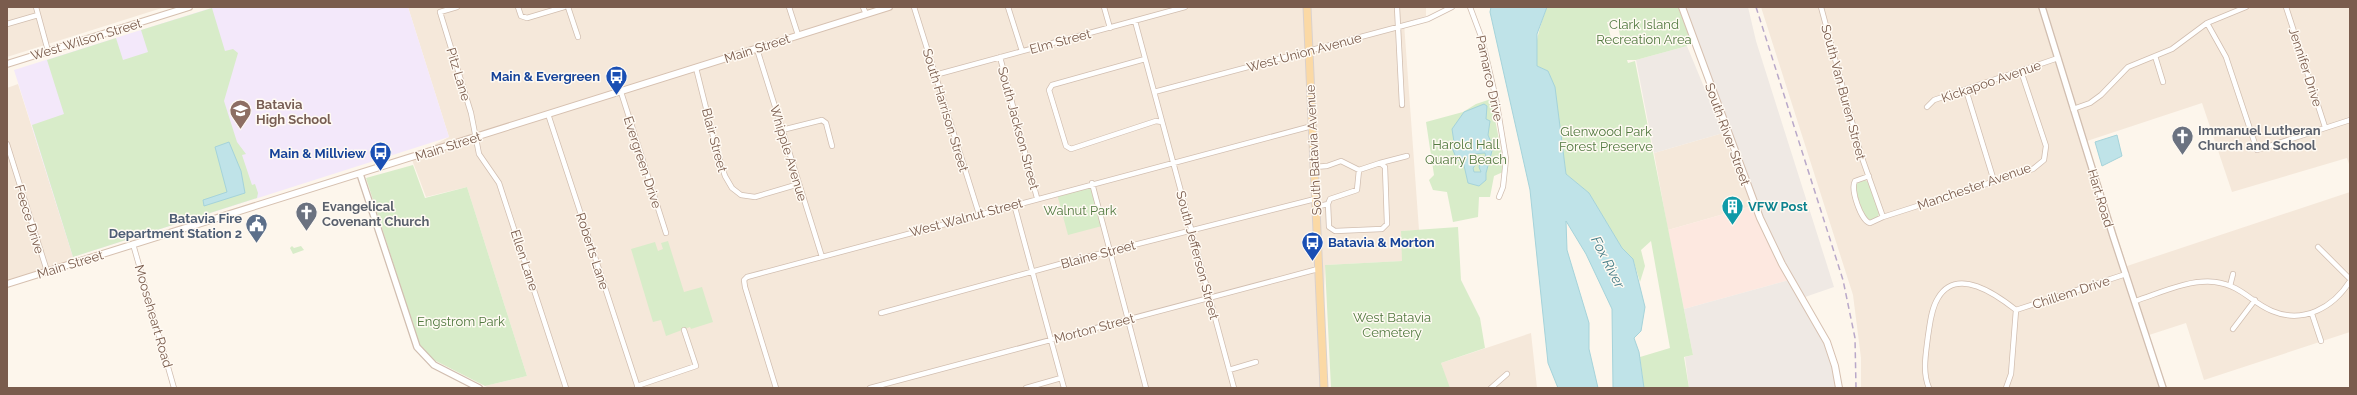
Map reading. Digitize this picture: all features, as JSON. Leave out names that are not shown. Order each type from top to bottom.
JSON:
[{"type":"main road","name":"West Wilson Street","points":[[7,64],[189,7]]},
{"type":"main road","name":"Main Street","points":[[7,284],[890,7]]},
{"type":"main road","name":"South Batavia Avenue","points":[[1307,7],[1324,388]]},
{"type":"main road","name":"South River Street","points":[[1682,7],[1760,218],[1782,263],[1827,342],[1835,366],[1839,388]]},
{"type":"street","points":[[36,7],[48,51]]},
{"type":"street","name":"Pitz Lane","points":[[457,7],[440,12],[471,114],[475,137]]},
{"type":"street","points":[[518,7],[521,16],[527,18],[564,7]]},
{"type":"street","points":[[568,7],[578,37]]},
{"type":"street","points":[[789,7],[798,35]]},
{"type":"street","points":[[863,7],[866,14]]},
{"type":"street","name":"South Harrison Street","points":[[914,7],[979,214]]},
{"type":"street","name":"South Jackson Street","points":[[1008,7],[1022,51]]},
{"type":"street","points":[[1104,7],[1110,28]]},
{"type":"street","name":"Elm Street","points":[[935,75],[1185,7]]},
{"type":"street","points":[[1397,7],[1402,105]]},
{"type":"street","name":"West Union Avenue","points":[[1154,92],[1428,19],[1452,7]]},
{"type":"street","name":"Pamarco Drive","points":[[1470,7],[1484,46],[1496,99],[1506,160],[1503,187],[1499,197]]},
{"type":"street","name":"South Van Buren Street","points":[[1821,7],[1853,129],[1883,217],[1870,223],[1863,219],[1852,186],[1855,181],[1869,176]]},
{"type":"street","name":"Hart Road","points":[[2042,7],[2073,109],[2163,388]]},
{"type":"street","points":[[2073,109],[2090,103],[2101,95],[2128,67],[2172,49],[2208,23],[2246,7]]},
{"type":"street","name":"Jennifer Drive","points":[[2286,7],[2325,127]]},
{"type":"street","points":[[7,24],[38,15]]},
{"type":"street","name":"South Jefferson Street","points":[[1135,21],[1234,388]]},
{"type":"street","points":[[2208,23],[2226,57],[2257,150],[2350,120]]},
{"type":"street","name":"Whipple Avenue","points":[[757,49],[822,257]]},
{"type":"street","points":[[2155,56],[2163,82]]},
{"type":"street","name":"South Jackson Street","points":[[1000,57],[1037,198]]},
{"type":"street","points":[[1145,58],[1052,85],[1049,90],[1066,146],[1071,149],[1156,121],[1162,122]]},
{"type":"street","name":"Kickapoo Avenue","points":[[1928,108],[1934,100],[2058,58]]},
{"type":"street","name":"Blair Street","points":[[696,68],[716,148],[725,176],[732,188],[741,195],[755,197],[799,184]]},
{"type":"street","name":"Manchester Avenue","points":[[1883,217],[2032,169],[2044,160],[2046,146],[2021,70]]},
{"type":"street","points":[[1966,90],[1994,180]]},
{"type":"street","name":"Evergreen Drive","points":[[620,92],[666,233]]},
{"type":"street","name":"Roberts Lane","points":[[548,114],[637,387]]},
{"type":"street","points":[[782,130],[822,120],[826,123],[832,146]]},
{"type":"street","name":"West Walnut Street","points":[[776,388],[745,287],[744,280],[747,277],[1014,204],[1312,126]]},
{"type":"street","name":"Ellen Lane","points":[[475,137],[484,162],[499,183],[566,388]]},
{"type":"street","name":"Feece Drive","points":[[7,144],[47,271]]},
{"type":"street","points":[[1314,166],[1327,166],[1341,160],[1358,170],[1406,156]]},
{"type":"street","points":[[1358,170],[1357,190],[1332,198],[1328,204],[1329,227],[1332,230],[1382,229],[1385,227],[1387,224],[1385,167],[1380,163]]},
{"type":"street","points":[[360,174],[417,348],[434,365],[479,388]]},
{"type":"street","points":[[1092,184],[1145,388]]},
{"type":"street","name":"Blaine Street","points":[[881,313],[1110,251],[1315,199]]},
{"type":"street","points":[[1014,204],[1064,388]]},
{"type":"street","points":[[1315,207],[1328,204]]},
{"type":"street","name":"Mooseheart Road","points":[[133,244],[174,388]]},
{"type":"street","points":[[2136,301],[2191,283],[2214,282],[2230,286],[2272,311],[2292,315],[2312,314],[2335,300],[2350,280],[2318,247]]},
{"type":"street","name":"Morton Street","points":[[873,388],[1318,269]]},
{"type":"street","name":"Chillem Drive","points":[[2016,310],[2126,274]]},
{"type":"street","points":[[2230,286],[2233,274]]},
{"type":"street","name":"Chillem Drive","points":[[1929,388],[1926,361],[1929,329],[1935,304],[1944,292],[1956,285],[1975,285],[1985,288],[2016,310]]},
{"type":"street","points":[[2233,329],[2255,300]]},
{"type":"street","name":"Chillem Drive","points":[[2006,388],[2011,374],[2016,310]]},
{"type":"street","points":[[2312,314],[2321,341]]},
{"type":"street","points":[[637,387],[696,366],[684,330]]},
{"type":"street","points":[[1229,370],[1256,362]]},
{"type":"street","points":[[1491,388],[1507,374]]},
{"type":"street","points":[[1026,388],[1061,378]]},
{"type":"shaded area","points":[[7,7],[165,7],[7,57]]},
{"type":"shaded area","name":"Batavia High School","points":[[214,7],[408,7],[449,137],[73,257],[14,70]]},
{"type":"shaded area","points":[[408,7],[1426,7],[1426,16],[1404,23],[1419,230],[1401,231],[1403,261],[1325,265],[1322,388],[489,388],[485,386],[527,376],[467,187],[426,197],[411,157],[449,137]]},
{"type":"shaded area","points":[[1685,7],[1748,7],[1756,41],[1834,287],[1805,297],[1784,263],[1762,214],[1741,160]]},
{"type":"shaded area","points":[[1761,7],[2350,7],[2350,167],[2347,158],[2232,192],[2202,103],[2087,141],[2127,266],[2350,192],[2350,332],[2204,380],[2186,323],[2149,335],[2165,388],[1861,388],[1861,358],[1853,295]]},
{"type":"shaded area","points":[[1687,46],[1723,133],[1654,153],[1636,60]]},
{"type":"shaded area","points":[[18,84],[74,260],[7,281],[7,88]]},
{"type":"shaded area","points":[[1723,133],[1752,206],[1668,230],[1654,153]]},
{"type":"shaded area","points":[[1752,206],[1789,280],[1684,309],[1668,230]]},
{"type":"shaded area","points":[[1789,280],[1822,336],[1830,357],[1836,388],[1689,388],[1685,357],[1693,355],[1684,309]]},
{"type":"shaded area","points":[[1531,333],[1537,388],[1449,388],[1441,363]]},
{"type":"green space","points":[[1547,7],[1678,7],[1690,38],[1687,46],[1636,60],[1627,60],[1628,63],[1635,61],[1693,355],[1684,357],[1689,388],[1644,388],[1640,357],[1670,348],[1651,241],[1641,250],[1645,266],[1640,282],[1633,259],[1622,248],[1589,193],[1566,174],[1548,71],[1537,66],[1536,58],[1540,29]],"holes":[[[1617,21],[1620,36],[1611,38],[1607,22]]]},
{"type":"green space","points":[[212,8],[225,51],[233,49],[238,53],[224,101],[237,142],[246,154],[242,155],[252,185],[255,184],[258,193],[257,198],[73,257],[32,125],[64,114],[47,60],[116,38],[123,60],[148,52],[141,30]]},
{"type":"green space","name":"Harold Hall Quarry Beach","points":[[1491,99],[1502,155],[1503,172],[1494,176],[1490,197],[1479,197],[1478,217],[1453,222],[1447,192],[1433,190],[1429,180],[1434,175],[1426,122],[1463,112],[1476,104]]},
{"type":"green space","name":"Engstrom Park","points":[[413,165],[425,198],[467,187],[527,376],[485,386],[432,359],[419,344],[366,178]]},
{"type":"green space","points":[[1865,180],[1870,184],[1879,214],[1877,218],[1870,220],[1864,217],[1855,188],[1857,183]]},
{"type":"green space","name":"Walnut Park","points":[[1091,185],[1102,226],[1068,235],[1057,194]]},
{"type":"green space","name":"West Batavia Cemetery","points":[[1458,227],[1461,280],[1480,318],[1485,348],[1441,363],[1450,388],[1331,388],[1325,265],[1402,261],[1401,231]]},
{"type":"green space","points":[[668,241],[684,292],[702,287],[713,322],[691,329],[690,327],[666,336],[661,320],[653,322],[631,249],[655,242],[658,251],[663,249],[661,243]]},
{"type":"green space","points":[[292,246],[294,248],[301,246],[304,250],[293,254],[290,248]]},
{"type":"water","name":"Fox River","points":[[1491,7],[1547,7],[1537,34],[1537,66],[1548,71],[1555,87],[1566,174],[1589,193],[1622,248],[1633,259],[1645,307],[1641,331],[1634,338],[1639,352],[1644,388],[1613,388],[1612,309],[1586,254],[1566,221],[1567,250],[1589,323],[1589,349],[1598,388],[1558,388],[1548,363],[1530,190],[1490,12]]},
{"type":"water","points":[[1484,104],[1487,106],[1486,119],[1490,121],[1488,135],[1493,147],[1486,173],[1486,180],[1479,186],[1468,183],[1463,161],[1457,160],[1451,145],[1454,142],[1452,129],[1464,112]],"holes":[[[1485,153],[1486,157],[1482,157],[1479,167],[1481,172],[1474,172],[1473,168],[1478,162],[1473,154]]]},
{"type":"water","points":[[2117,135],[2122,156],[2102,166],[2095,142]]},
{"type":"water","points":[[229,142],[241,171],[245,193],[204,206],[203,200],[227,192],[215,147]]},
{"type":"railway","points":[[1756,7],[1843,280],[1855,338],[1856,388]]},
{"type":"place","name":"Main & Evergreen","points":[[616,96]]},
{"type":"place","name":"Batavia High School","points":[[240,130]]},
{"type":"place","name":"Immanuel Lutheran Church and School","points":[[2182,156]]},
{"type":"place","name":"Main & Millview","points":[[381,172]]},
{"type":"place","name":"VFW Post","points":[[1732,226]]},
{"type":"place","name":"Evangelical Covenant Church","points":[[306,232]]},
{"type":"place","name":"Batavia Fire Department Station 2","points":[[257,244]]},
{"type":"place","name":"Batavia & Morton","points":[[1313,262]]},
{"type":"park label","name":"Clark Island Recreation Area","points":[[1644,32]]},
{"type":"park label","name":"Glenwood Park Forest Preserve","points":[[1606,138]]}]
